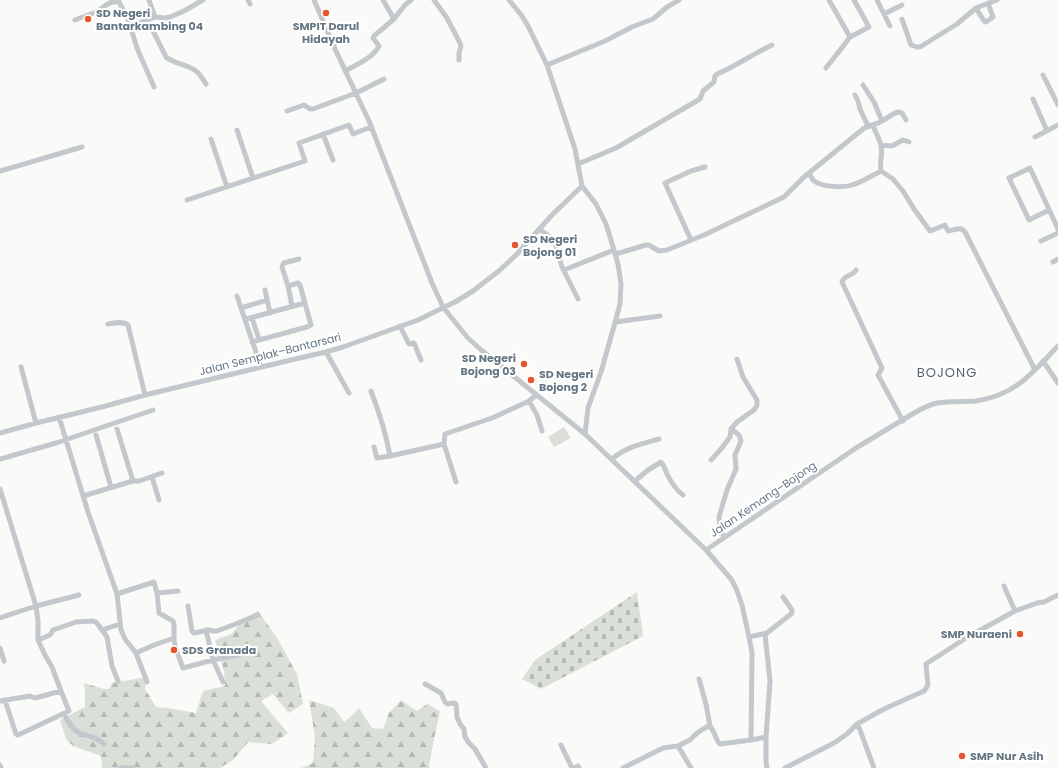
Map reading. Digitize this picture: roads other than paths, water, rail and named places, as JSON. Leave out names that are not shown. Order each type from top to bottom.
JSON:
[{"type":"street","points":[[149,0],[155,17]]},
{"type":"street","points":[[131,26],[155,17],[165,18],[184,11],[194,2],[203,0]]},
{"type":"street","name":"Jalan Kemang–Bojong","points":[[314,0],[345,71],[372,127],[427,273],[443,307],[467,337],[493,361],[585,434],[706,550],[856,448],[924,408],[936,403],[977,400],[999,394],[1016,386],[1036,370],[1058,346]]},
{"type":"street","points":[[383,0],[394,19]]},
{"type":"street","points":[[345,71],[366,60],[373,54],[379,46],[374,37],[394,19],[411,0]]},
{"type":"street","points":[[434,0],[447,18],[460,43],[461,46],[458,53],[459,60]]},
{"type":"street","points":[[509,0],[528,26],[547,66],[572,139],[582,186],[596,204],[601,214],[610,235],[618,264],[621,284],[620,304],[601,372],[588,408],[585,434]]},
{"type":"street","points":[[547,66],[653,19],[667,7],[679,0]]},
{"type":"street","points":[[829,0],[850,37]]},
{"type":"street","points":[[826,68],[850,37],[869,27],[854,0]]},
{"type":"street","points":[[878,0],[890,26]]},
{"type":"street","points":[[902,18],[911,45],[920,47],[957,24],[976,8],[997,0]]},
{"type":"street","points":[[75,20],[96,12],[106,4],[114,1],[119,2],[131,26],[137,48],[154,87]]},
{"type":"street","points":[[976,8],[983,20],[986,22],[993,17],[988,3]]},
{"type":"street","points":[[884,14],[902,6]]},
{"type":"street","points":[[145,21],[153,31],[166,57],[195,70],[206,84]]},
{"type":"street","points":[[578,164],[616,148],[700,99],[703,90],[714,82],[717,74],[772,45]]},
{"type":"street","points":[[1043,75],[1058,105]]},
{"type":"street","points":[[287,110],[304,105],[311,110],[356,93],[384,79]]},
{"type":"street","points":[[863,85],[874,102],[882,121]]},
{"type":"street","points":[[855,95],[860,109],[881,145],[881,171],[893,179],[904,191],[930,231],[945,225],[948,231],[958,228],[965,232],[1036,370]]},
{"type":"street","points":[[1033,99],[1047,130]]},
{"type":"street","points":[[564,270],[615,252],[646,244],[659,251],[664,251],[691,240],[781,198],[787,194],[799,181],[870,125],[876,125],[899,112],[906,120]]},
{"type":"street","points":[[187,200],[305,161],[299,143],[349,125],[353,134],[372,127]]},
{"type":"street","points":[[1035,137],[1058,125]]},
{"type":"street","points":[[237,130],[253,178]]},
{"type":"street","points":[[323,134],[333,160]]},
{"type":"street","points":[[211,139],[227,187]]},
{"type":"street","points":[[881,145],[892,146],[904,140],[908,142]]},
{"type":"street","points":[[0,171],[82,147]]},
{"type":"street","points":[[691,240],[665,183],[691,171],[705,167]]},
{"type":"street","points":[[1050,210],[1029,220],[1009,178],[1030,168],[1050,210],[1058,229]]},
{"type":"street","points":[[809,173],[815,182],[829,186],[847,186],[853,185],[881,171]]},
{"type":"street","name":"Jalan Semplak–Bantarsari","points":[[0,433],[144,395],[326,352],[418,320],[455,302],[500,270],[582,186]]},
{"type":"street","points":[[539,229],[548,235],[553,241],[564,270],[578,299]]},
{"type":"street","points":[[1041,241],[1058,233]]},
{"type":"street","points":[[292,306],[282,264],[299,259]]},
{"type":"street","points":[[856,270],[854,273],[844,278],[842,282],[882,368],[878,375],[902,421]]},
{"type":"street","points":[[252,342],[310,326],[311,324],[299,284],[288,286]]},
{"type":"street","points":[[265,290],[270,313]]},
{"type":"street","points":[[238,296],[260,367]]},
{"type":"street","points":[[242,308],[267,300]]},
{"type":"street","points":[[246,320],[305,303]]},
{"type":"street","points":[[615,322],[660,316]]},
{"type":"street","points":[[252,318],[259,340]]},
{"type":"street","points":[[108,324],[123,322],[128,325],[144,395]]},
{"type":"street","points":[[400,326],[409,344],[414,343],[421,360]]},
{"type":"street","points":[[326,352],[349,393]]},
{"type":"street","points":[[711,460],[730,437],[732,429],[737,422],[754,410],[757,405],[757,400],[743,377],[738,359]]},
{"type":"street","points":[[1043,361],[1058,383]]},
{"type":"street","points":[[21,367],[36,423]]},
{"type":"street","points":[[371,391],[378,408],[390,456]]},
{"type":"street","points":[[456,482],[444,444],[445,434],[492,418],[529,401],[536,395]]},
{"type":"street","points":[[529,401],[542,431]]},
{"type":"street","points":[[0,459],[66,440],[153,410]]},
{"type":"street","points":[[59,417],[95,535],[117,594],[121,630],[125,639],[136,653],[147,682]]},
{"type":"street","points":[[117,429],[133,481]]},
{"type":"street","points":[[724,537],[720,526],[719,517],[727,490],[736,469],[735,455],[741,441],[739,435],[732,429]]},
{"type":"street","points":[[96,435],[112,487]]},
{"type":"street","points":[[612,459],[628,448],[659,439]]},
{"type":"street","points":[[374,447],[377,458],[444,444]]},
{"type":"street","points":[[635,481],[648,470],[661,462],[679,492],[684,495]]},
{"type":"street","points":[[83,496],[133,481],[139,481],[162,473]]},
{"type":"street","points":[[152,477],[159,500]]},
{"type":"street","points":[[0,489],[36,606],[38,640],[52,667],[69,710],[69,712],[16,734],[2,701],[24,696],[35,698],[61,691]]},
{"type":"street","points":[[706,550],[731,579],[742,605],[752,653],[751,740]]},
{"type":"street","points":[[117,594],[153,582],[157,593],[160,613],[174,624],[175,647],[183,668],[238,655]]},
{"type":"street","points":[[1004,586],[1015,611]]},
{"type":"street","points":[[157,593],[178,591]]},
{"type":"street","points":[[785,768],[834,742],[857,724],[884,709],[924,691],[928,685],[926,664],[966,638],[1015,611],[1044,602],[1058,595]]},
{"type":"street","points":[[0,618],[36,606],[79,596]]},
{"type":"street","points":[[749,637],[765,634],[792,613],[792,610],[783,597]]},
{"type":"street","points":[[188,606],[193,632],[206,630],[217,631],[258,615]]},
{"type":"street","points":[[38,640],[50,635],[53,630],[76,622],[93,621],[98,624],[106,638],[112,666],[118,680]]},
{"type":"street","points":[[102,630],[120,624]]},
{"type":"street","points":[[206,630],[213,660],[223,682]]},
{"type":"street","points":[[765,634],[770,681],[766,737],[767,768]]},
{"type":"street","points":[[136,653],[174,638]]},
{"type":"street","points":[[0,648],[4,661]]},
{"type":"street","points":[[699,679],[710,726],[720,744],[766,737]]},
{"type":"street","points":[[425,684],[440,692],[447,704],[456,704],[457,717],[459,723],[464,729],[465,737],[475,749],[486,768]]},
{"type":"street","points":[[64,714],[74,729],[78,732],[98,739],[104,744]]},
{"type":"street","points":[[857,724],[874,768]]},
{"type":"street","points":[[623,768],[662,748],[678,746],[690,740],[706,726],[710,726]]},
{"type":"street","points":[[561,744],[573,768],[578,766],[579,768]]},
{"type":"street","points":[[678,746],[691,768]]},
{"type":"street","points":[[121,768],[133,768]]},
{"type":"place","name":"SMPIT Darul Hidayah","points":[[326,13]]},
{"type":"place","name":"SD Negeri Bantarkambing 04","points":[[88,19]]},
{"type":"place","name":"SD Negeri Bojong 01","points":[[515,245]]},
{"type":"place","name":"SD Negeri Bojong 03","points":[[524,364]]},
{"type":"place","name":"SD Negeri Bojong 2","points":[[531,380]]},
{"type":"place","name":"SMP Nuraeni","points":[[1020,634]]},
{"type":"place","name":"SDS Granada","points":[[174,650]]},
{"type":"place","name":"SMP Nur Asih","points":[[962,756]]},
{"type":"district","name":"BOJONG","points":[[947,372]]}]
